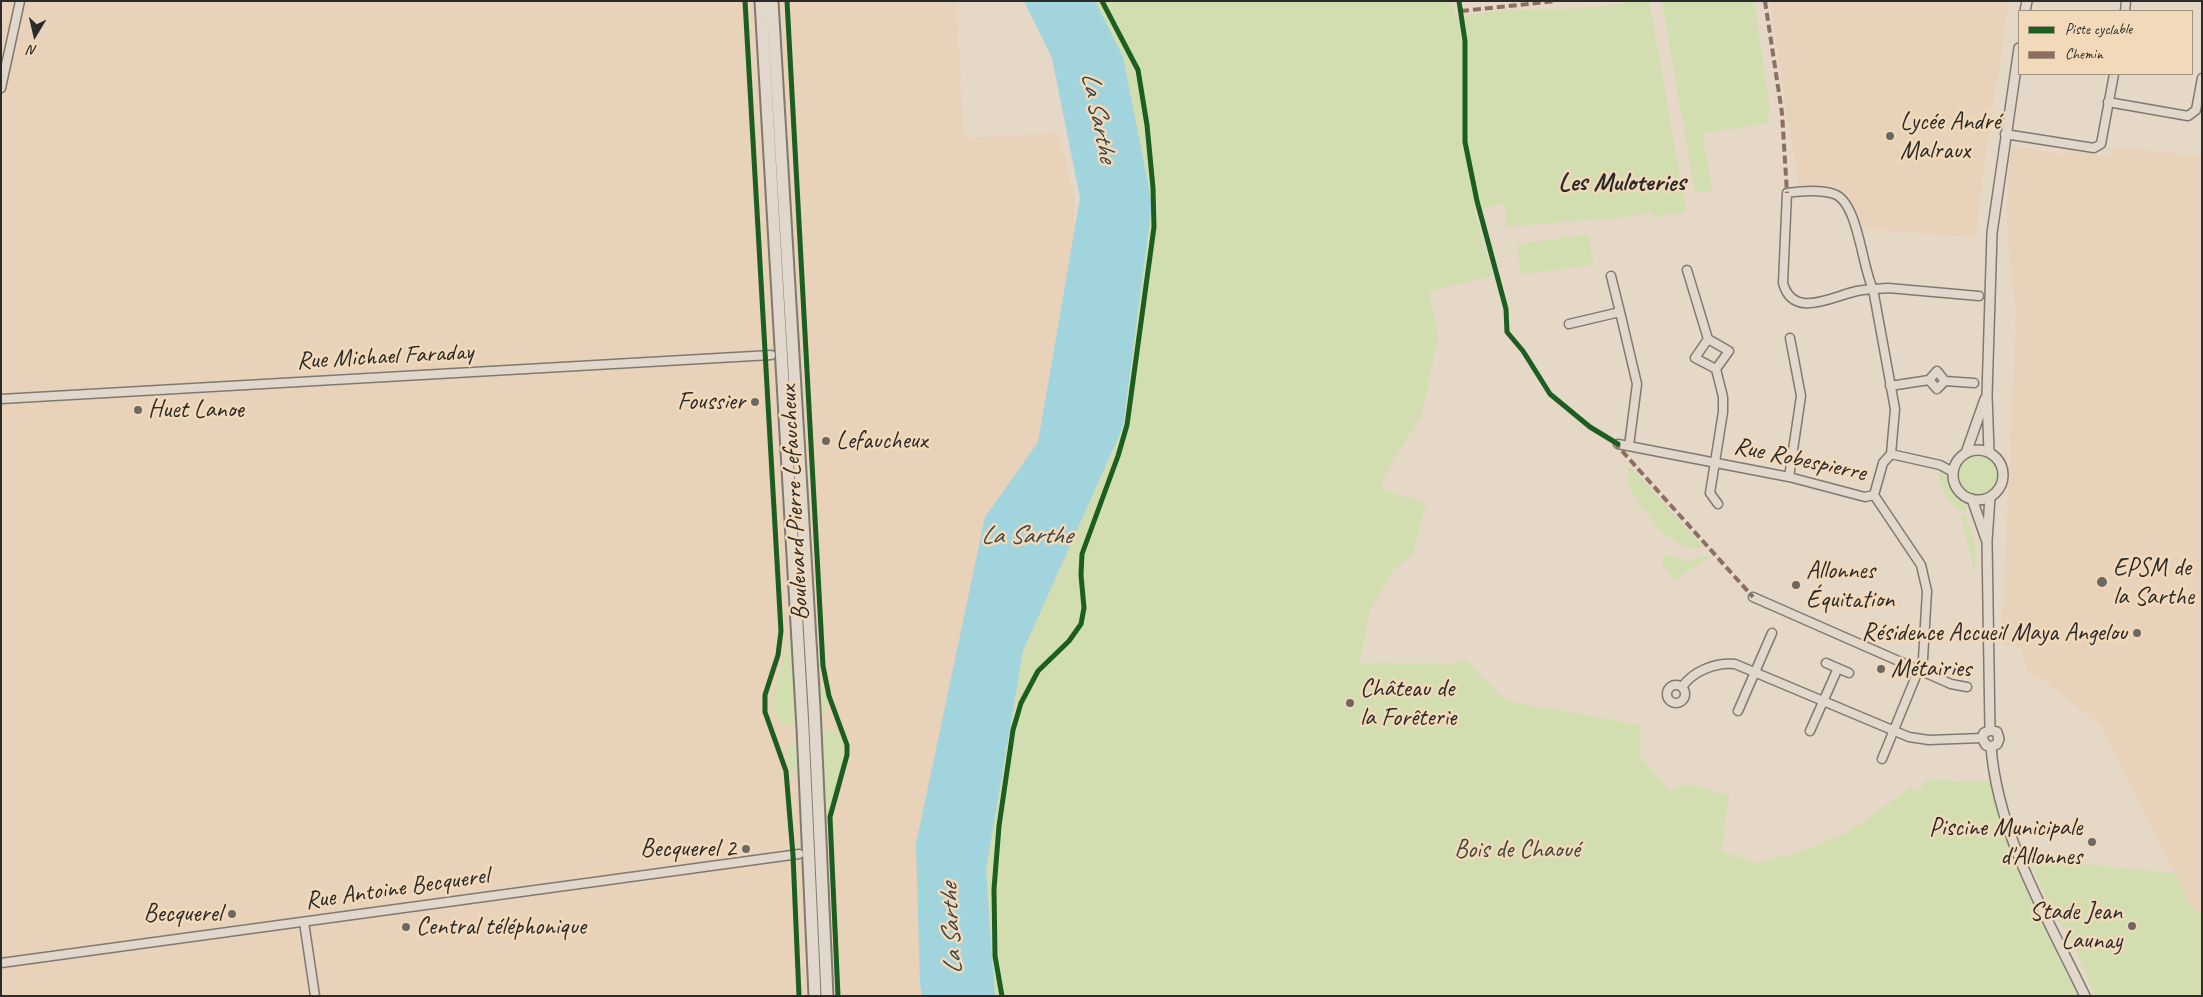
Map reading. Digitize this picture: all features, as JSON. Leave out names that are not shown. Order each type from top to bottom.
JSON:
[{"type":"main road","name":"Boulevard Pierre Lefaucheux","points":[[761,1],[827,996]]},
{"type":"main road","name":"Boulevard Pierre Lefaucheux","points":[[772,1],[809,728],[815,996]]},
{"type":"street","points":[[1,88],[20,1]]},
{"type":"street","points":[[1989,452],[1987,394],[1992,233],[2018,55]]},
{"type":"street","points":[[2006,134],[2094,148],[2102,144],[2114,75]]},
{"type":"street","points":[[2108,102],[2188,116],[2196,110],[2202,78]]},
{"type":"street","points":[[1874,495],[1883,463],[1891,454],[1894,409],[1873,289],[1867,277],[1855,224],[1846,206],[1836,194],[1822,192],[1787,193],[1782,270],[1783,283],[1787,293],[1801,302],[1816,303],[1856,291],[1873,289],[1888,288],[1979,296]]},
{"type":"street","points":[[1687,270],[1708,339],[1729,351],[1716,369]]},
{"type":"street","points":[[1611,276],[1638,384],[1629,446]]},
{"type":"street","points":[[1569,324],[1620,312]]},
{"type":"street","points":[[1789,477],[1801,396],[1790,338]]},
{"type":"street","points":[[1708,339],[1695,358],[1716,369],[1723,397],[1723,412],[1710,493],[1718,504]]},
{"type":"street","name":"Rue Michael Faraday","points":[[1,399],[771,355]]},
{"type":"street","points":[[1890,386],[1928,380],[1937,370],[1945,381]]},
{"type":"street","points":[[1928,380],[1937,389],[1945,381],[1974,383]]},
{"type":"street","points":[[1966,453],[1987,394]]},
{"type":"street","name":"Rue Robespierre","points":[[1618,444],[1789,477],[1865,497],[1874,495],[1905,538],[1924,573],[1927,591],[1924,659],[1882,759]]},
{"type":"street","points":[[1977,450],[1989,452],[1998,460],[2004,475],[2000,488],[1990,497],[1972,499],[1962,494],[1956,488],[1953,472],[1956,462],[1966,453],[1977,450]]},
{"type":"street","points":[[1891,454],[1940,464],[1953,472]]},
{"type":"street","points":[[1990,497],[1987,541],[1990,730]]},
{"type":"street","points":[[1972,499],[1987,541]]},
{"type":"street","points":[[1753,597],[1952,684],[1967,687]]},
{"type":"street","points":[[1738,711],[1772,633]]},
{"type":"street","points":[[1826,663],[1849,674]]},
{"type":"street","points":[[1682,688],[1686,681],[1713,664],[1734,664],[1894,731],[1919,739],[1982,738]]},
{"type":"street","points":[[1810,731],[1838,668]]},
{"type":"street","points":[[1990,730],[1997,732],[1999,736],[1998,744],[1991,747],[1986,745],[1982,738],[1984,733],[1990,730]]},
{"type":"street","points":[[1991,747],[2001,807],[2022,862],[2085,996]]},
{"type":"street","name":"Rue Antoine Becquerel","points":[[1,963],[799,854]]},
{"type":"street","points":[[304,922],[315,996]]},
{"type":"shaded area","points":[[1,1],[956,1],[964,138],[1059,133],[1075,200],[1074,232],[1038,442],[985,517],[920,984],[922,996],[1,996]]},
{"type":"shaded area","name":"Lycée André Malraux","points":[[1770,1],[2009,1],[1984,166],[1976,237],[1862,229],[1853,202],[1845,192],[1832,186],[1798,185]]},
{"type":"shaded area","name":"EPSM de la Sarthe","points":[[2012,146],[2065,155],[2065,149],[2106,156],[2111,154],[2113,146],[2202,156],[2202,913],[2193,910],[2102,727],[2044,680],[2034,677],[2026,671],[2022,648],[2001,645],[2016,316],[2007,228],[2007,179]]},
{"type":"green space","name":"Bois de Chaoué","points":[[1095,1],[1451,1],[1456,18],[1499,11],[1581,8],[1649,1],[1686,212],[1654,217],[1651,210],[1636,216],[1507,227],[1504,203],[1474,210],[1493,276],[1429,291],[1438,336],[1421,417],[1392,461],[1380,489],[1426,504],[1413,554],[1394,569],[1370,609],[1359,663],[1447,664],[1465,660],[1506,701],[1640,725],[1639,756],[1669,790],[1690,785],[1729,795],[1721,850],[1754,863],[1801,852],[1850,831],[1910,788],[1918,792],[1927,779],[1975,782],[1995,780],[2001,807],[2085,996],[995,996],[986,870],[1023,651],[1123,427],[1123,57]]},
{"type":"green space","points":[[1662,1],[1754,1],[1770,112],[1767,115],[1769,123],[1702,133],[1712,190],[1695,193]]},
{"type":"green space","points":[[1589,235],[1593,265],[1521,274],[1517,244]]},
{"type":"green space","points":[[1978,455],[1992,461],[1998,475],[1992,489],[1978,495],[1964,489],[1958,475],[1964,461]]},
{"type":"green space","points":[[1630,466],[1702,546],[1693,549],[1683,546],[1661,530],[1650,518],[1630,489],[1628,472]]},
{"type":"green space","points":[[1940,471],[1946,476],[1954,493],[1965,505],[1966,512],[1955,507],[1946,496],[1940,483]]},
{"type":"green space","points":[[1963,515],[1970,527],[1974,542],[1976,557],[1974,571],[1961,516]]},
{"type":"green space","points":[[1667,555],[1686,561],[1693,561],[1701,555],[1710,557],[1674,580],[1662,564],[1663,558]]},
{"type":"green space","points":[[796,611],[802,728],[784,724],[771,712],[773,697]]},
{"type":"green space","points":[[811,668],[824,691],[827,704],[815,727],[832,730],[842,736],[845,755],[828,812],[819,832]]},
{"type":"green space","points":[[802,729],[806,795],[788,760],[790,745]]},
{"type":"green space","name":"Stade Jean Launay","points":[[2028,859],[2175,873],[2193,910],[2202,914],[2202,996],[2096,996],[2066,930],[2058,922]]},
{"type":"water","name":"La Sarthe","points":[[1024,1],[1095,1],[1123,57],[1152,204],[1123,427],[1023,651],[986,870],[995,996],[922,996],[920,984],[916,844],[985,517],[1038,442],[1080,198],[1052,58]]},
{"type":"marked path","points":[[1461,11],[1556,1]]},
{"type":"marked path","points":[[1765,1],[1782,113],[1787,193]]},
{"type":"marked path","points":[[1614,442],[1753,597]]},
{"type":"cycle path","points":[[745,1],[781,631],[778,655],[765,695],[765,712],[786,771],[793,855],[799,996]]},
{"type":"cycle path","points":[[787,1],[823,666],[829,696],[847,745],[847,755],[830,817],[838,996]]},
{"type":"cycle path","points":[[1002,996],[995,956],[994,889],[999,826],[1013,730],[1021,703],[1038,671],[1069,641],[1081,624],[1084,608],[1081,575],[1082,554],[1118,456],[1127,425],[1154,227],[1153,188],[1147,125],[1138,70],[1102,1]]},
{"type":"cycle path","points":[[1459,1],[1465,41],[1465,142],[1477,201],[1506,309],[1507,332],[1523,351],[1550,394],[1590,427],[1618,444]]},
{"type":"place","name":"Lycée André Malraux","points":[[1890,136]]},
{"type":"place","name":"Foussier","points":[[755,402]]},
{"type":"place","name":"Huet Lanoe","points":[[138,410]]},
{"type":"place","name":"Lefaucheux","points":[[826,441]]},
{"type":"place","name":"EPSM de la Sarthe","points":[[2102,582]]},
{"type":"place","name":"Allonnes Équitation","points":[[1796,585]]},
{"type":"place","name":"Résidence Accueil Maya Angelou","points":[[2137,633]]},
{"type":"place","name":"Métairies","points":[[1881,669]]},
{"type":"place","name":"Château de la Forêterie","points":[[1350,703]]},
{"type":"place","name":"Piscine Municipale d'Allonnes","points":[[2092,842]]},
{"type":"place","name":"Becquerel 2","points":[[746,849]]},
{"type":"place","name":"Becquerel","points":[[232,914]]},
{"type":"place","name":"Stade Jean Launay","points":[[2132,926]]},
{"type":"place","name":"Central téléphonique","points":[[406,927]]},
{"type":"district","name":"Les Muloteries","points":[[1622,183]]}]
